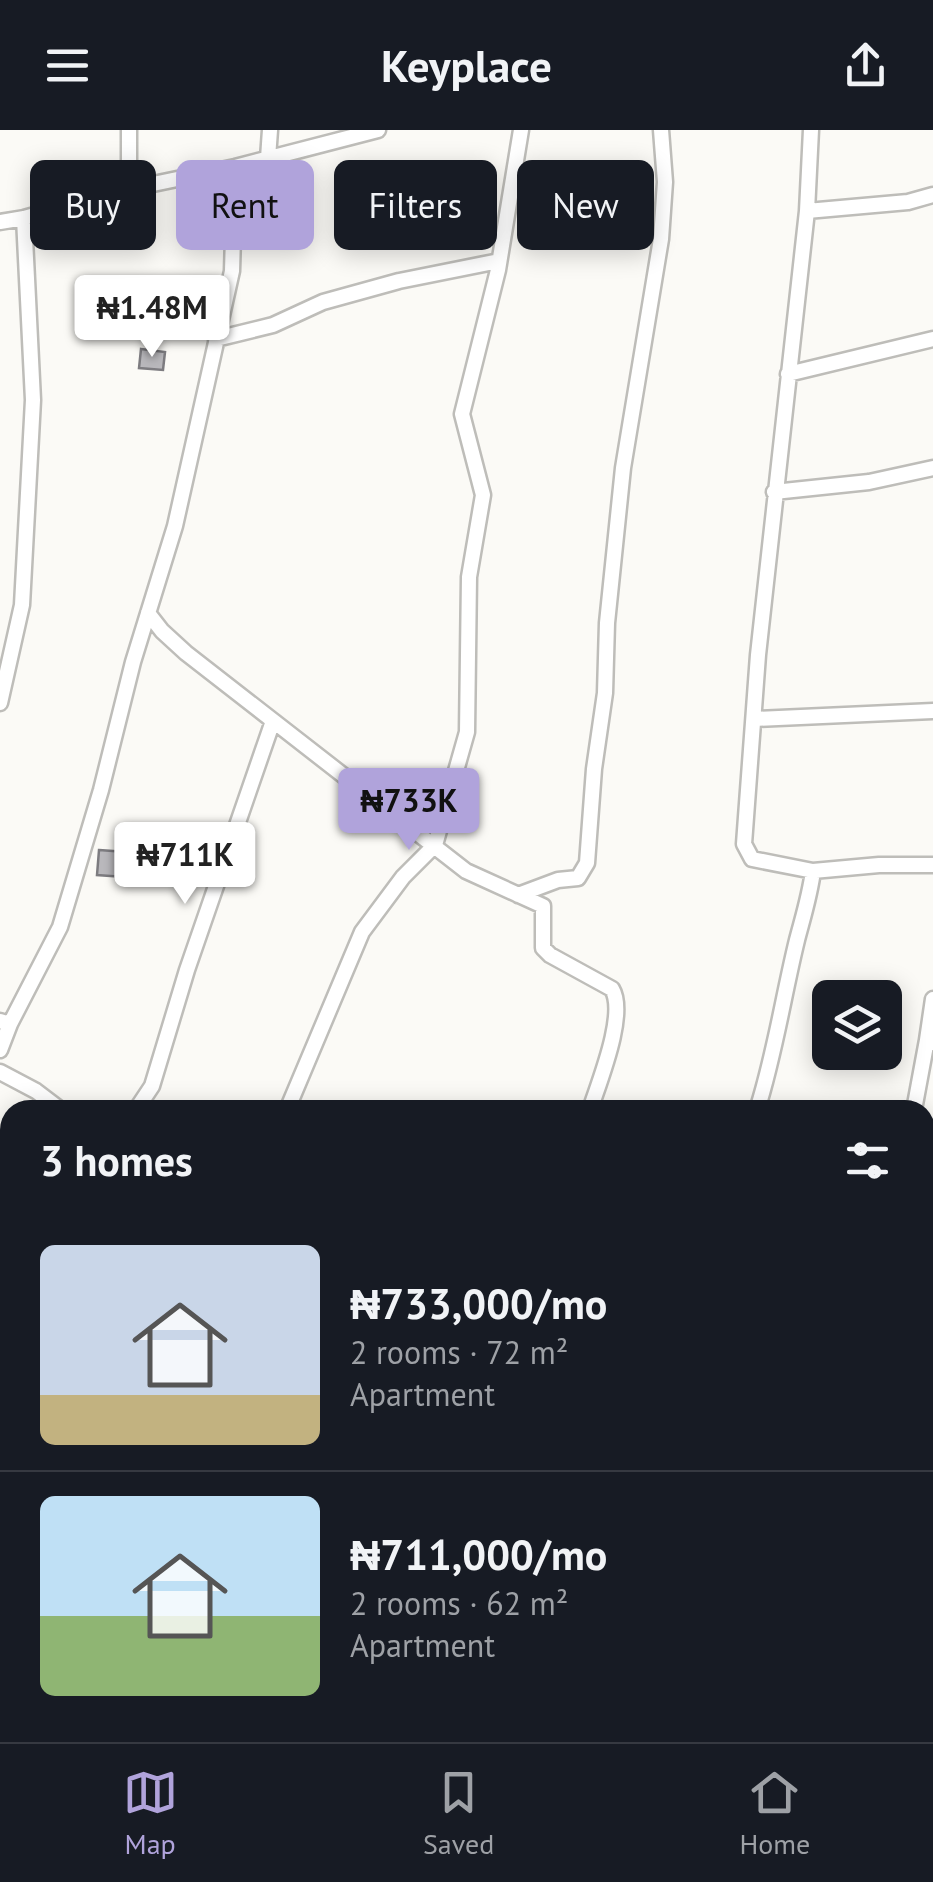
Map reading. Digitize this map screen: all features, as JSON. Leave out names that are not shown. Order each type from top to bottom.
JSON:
[{"type":"street","points":[[128,130],[128,160]]},
{"type":"street","points":[[268,158],[270,130]]},
{"type":"street","points":[[260,160],[378,130]]},
{"type":"street","points":[[291,1100],[362,932],[386,898],[434,845],[467,732],[469,577],[484,495],[462,414],[499,261],[521,130]]},
{"type":"street","points":[[518,895],[558,880],[578,878],[587,863],[623,468],[661,239],[666,182],[660,130]]},
{"type":"street","points":[[811,130],[806,211],[774,492],[744,844],[752,858],[812,871],[879,864],[933,865]]},
{"type":"street","points":[[806,211],[908,202],[933,195]]},
{"type":"street","points":[[0,222],[30,216]]},
{"type":"street","points":[[0,702],[22,605],[33,400],[24,218]]},
{"type":"street","points":[[0,1050],[5,1022],[60,927],[102,790],[175,526],[232,271],[232,250]]},
{"type":"street","points":[[216,338],[272,325],[342,296],[499,261]]},
{"type":"street","points":[[788,374],[933,339]]},
{"type":"street","points":[[774,492],[853,484],[933,468]]},
{"type":"street","points":[[148,613],[186,653],[466,871],[543,906],[541,942],[550,956],[615,993],[616,1022],[593,1100]]},
{"type":"street","points":[[754,718],[933,711]]},
{"type":"street","points":[[143,1100],[152,1086],[186,970],[273,721]]},
{"type":"street","points":[[760,1100],[809,903],[812,871]]},
{"type":"street","points":[[916,1100],[930,1042],[933,999]]},
{"type":"street","points":[[0,1072],[48,1100]]},
{"type":"building","points":[[136,304],[167,308],[163,331],[133,327]]},
{"type":"building","points":[[141,349],[165,352],[163,370],[139,368]]},
{"type":"building","points":[[99,850],[126,852],[124,877],[97,875]]}]
